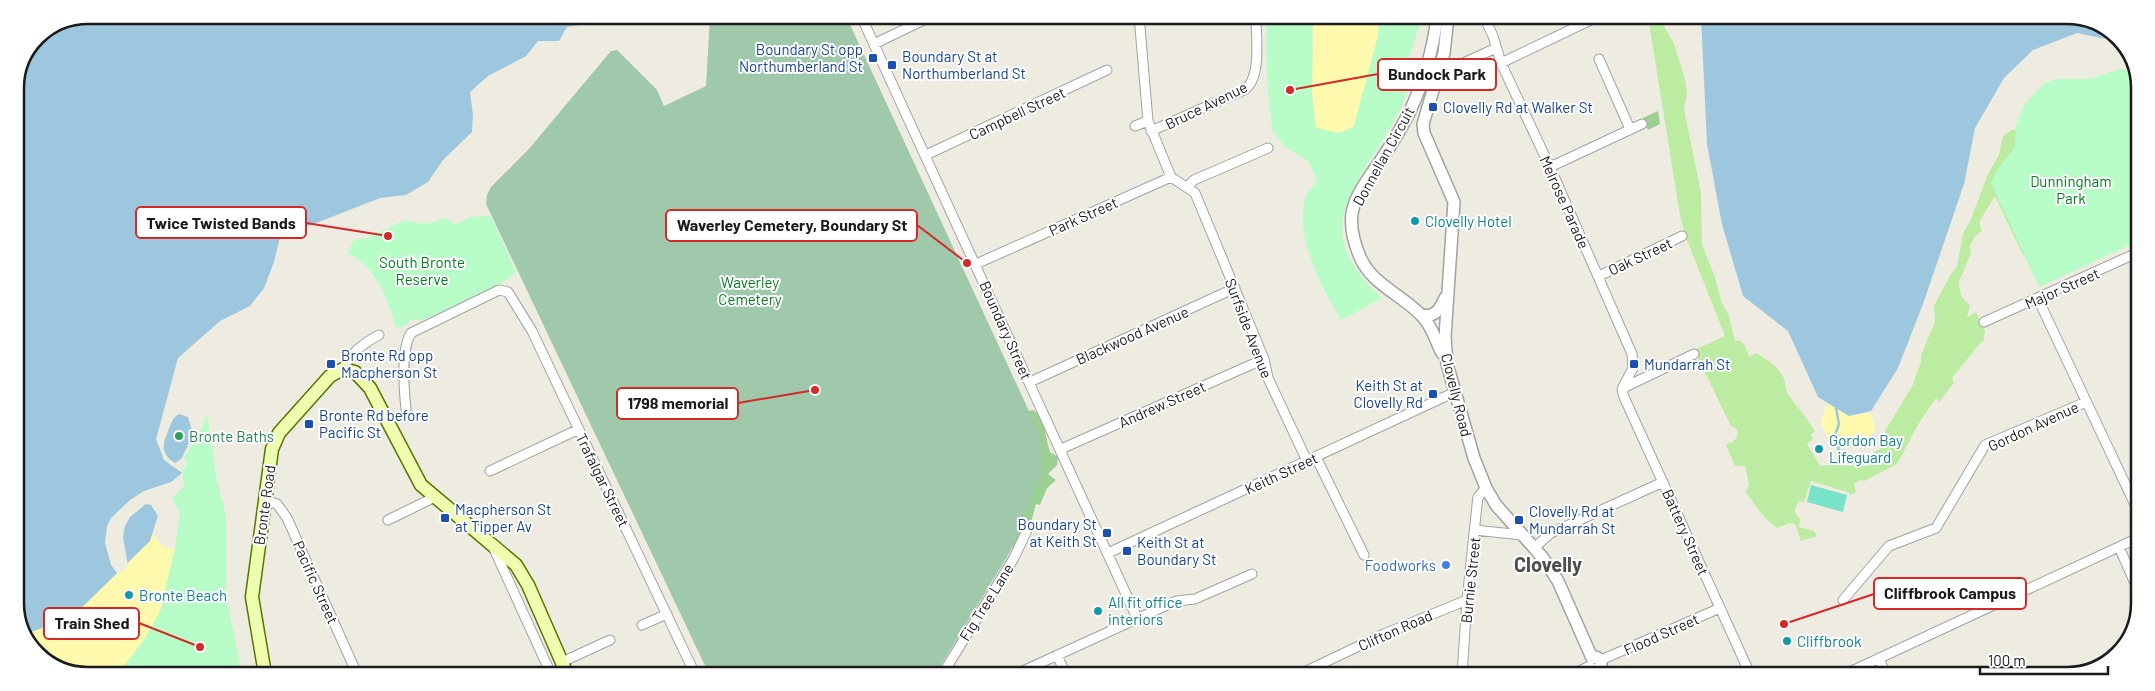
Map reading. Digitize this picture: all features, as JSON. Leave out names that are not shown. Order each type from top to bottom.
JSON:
[{"type":"main road","points":[[345,369],[361,377],[370,388],[418,481],[435,498],[508,556],[522,575],[564,667]]},
{"type":"main road","name":"Bronte Road","points":[[264,667],[252,597],[272,449],[279,433],[330,376],[345,369]]},
{"type":"street","name":"Boundary Street","points":[[865,24],[1137,618]]},
{"type":"street","points":[[874,44],[915,24]]},
{"type":"street","points":[[1140,24],[1148,121],[1172,177],[1191,190],[1194,180],[1268,148]]},
{"type":"street","name":"Bruce Avenue","points":[[1151,131],[1244,90],[1252,84],[1255,74],[1256,24]]},
{"type":"street","name":"Clovelly Road","points":[[1436,24],[1433,67],[1423,124],[1424,133],[1454,202],[1446,294],[1445,337],[1447,364],[1472,452],[1486,488],[1496,505],[1534,548],[1558,581],[1596,666]]},
{"type":"street","name":"Clovelly Road","points":[[1433,67],[1444,53],[1447,24]]},
{"type":"street","name":"Melrose Parade","points":[[1487,24],[1501,63],[1550,168],[1634,360],[1633,368],[1622,388]]},
{"type":"street","points":[[1501,63],[1582,24]]},
{"type":"street","points":[[1433,67],[1446,71],[1496,48]]},
{"type":"street","points":[[1599,59],[1630,129]]},
{"type":"street","name":"Donnellan Circuit","points":[[1433,67],[1396,136],[1357,199],[1352,221],[1353,240],[1367,270],[1377,281],[1421,315],[1433,330],[1447,364]]},
{"type":"street","name":"Campbell Street","points":[[926,155],[1107,70]]},
{"type":"street","points":[[1135,126],[1148,121]]},
{"type":"street","points":[[1550,168],[1642,124]]},
{"type":"street","name":"Park Street","points":[[976,264],[1172,177]]},
{"type":"street","name":"Surfside Avenue","points":[[1191,190],[1235,288],[1264,359],[1268,378],[1307,461]]},
{"type":"street","name":"Oak Street","points":[[1598,276],[1682,236]]},
{"type":"street","name":"Major Street","points":[[1984,322],[2131,256]]},
{"type":"street","name":"Blackwood Avenue","points":[[1030,382],[1235,288]]},
{"type":"street","name":"Trafalgar Street","points":[[406,410],[404,374],[408,339],[411,333],[499,290],[505,290],[532,332],[692,667]]},
{"type":"street","points":[[1421,315],[1428,316],[1436,313],[1446,294]]},
{"type":"street","points":[[2038,299],[2131,496]]},
{"type":"street","points":[[345,369],[352,352],[379,335]]},
{"type":"street","points":[[1622,388],[1694,354]]},
{"type":"street","name":"Andrew Street","points":[[1060,449],[1264,359]]},
{"type":"street","name":"Battery Street","points":[[1622,388],[1624,397],[1748,667]]},
{"type":"street","name":"Keith Street","points":[[1108,553],[1455,392]]},
{"type":"street","name":"Gordon Avenue","points":[[1843,600],[1889,546],[1936,528],[1985,445],[2086,402]]},
{"type":"street","points":[[490,471],[579,429]]},
{"type":"street","points":[[1316,457],[1364,555]]},
{"type":"street","points":[[1534,548],[1551,533],[1663,482]]},
{"type":"street","name":"Burnie Street","points":[[1463,667],[1467,600],[1478,497],[1486,488]]},
{"type":"street","points":[[388,520],[435,498]]},
{"type":"street","name":"Pacific Street","points":[[265,500],[277,504],[287,518],[354,667]]},
{"type":"street","name":"Fig Tree Lane","points":[[946,667],[1014,558],[1028,528]]},
{"type":"street","points":[[1475,530],[1522,535]]},
{"type":"street","points":[[1860,667],[2131,542]]},
{"type":"street","points":[[492,544],[548,667]]},
{"type":"street","points":[[2119,548],[2131,575]]},
{"type":"street","points":[[1030,667],[1176,601],[1195,600],[1252,574]]},
{"type":"street","name":"Clifton Road","points":[[1315,667],[1384,634],[1467,600]]},
{"type":"street","name":"Flood Street","points":[[1596,666],[1720,608]]},
{"type":"street","points":[[642,625],[667,614]]},
{"type":"street","points":[[562,662],[610,640]]},
{"type":"street","points":[[1057,654],[1063,667]]},
{"type":"street","points":[[1879,658],[1882,667]]},
{"type":"green space","name":"Waverley Cemetery","points":[[710,24],[850,24],[1041,437],[1042,473],[1010,552],[940,667],[706,667],[486,204],[487,195],[491,187],[528,150],[611,51],[617,50],[657,90],[664,106],[706,86]]},
{"type":"green space","points":[[1266,24],[1313,24],[1312,95],[1316,128],[1343,132],[1354,126],[1378,36],[1379,24],[1420,24],[1406,68],[1415,71],[1405,98],[1398,114],[1356,184],[1346,206],[1342,227],[1346,249],[1358,272],[1382,298],[1341,320],[1311,261],[1303,228],[1303,212],[1306,197],[1317,181],[1309,162],[1284,146],[1272,130],[1267,78]]},
{"type":"green space","points":[[1649,24],[1663,24],[1674,44],[1685,79],[1687,93],[1684,109],[1701,193],[1702,245],[1715,277],[1721,301],[1729,316],[1735,341],[1741,341],[1749,357],[1756,353],[1782,374],[1788,394],[1815,432],[1811,434],[1813,439],[1807,444],[1820,466],[1868,466],[1870,455],[1881,448],[1885,431],[1913,385],[1921,363],[1921,355],[1935,322],[1934,306],[1951,274],[1957,267],[1963,234],[1971,219],[1988,174],[1999,155],[2003,136],[2013,129],[2019,132],[2031,250],[2023,255],[1995,196],[1979,222],[1982,231],[1976,235],[1970,246],[1971,253],[1959,282],[1961,296],[1970,306],[1967,317],[1976,312],[1985,331],[1983,343],[1981,342],[1952,378],[1954,383],[1939,402],[1936,398],[1919,423],[1897,464],[1864,481],[1861,480],[1854,483],[1856,492],[1850,495],[1848,492],[1811,481],[1804,502],[1799,501],[1794,511],[1800,519],[1799,527],[1814,531],[1817,536],[1801,541],[1795,524],[1789,523],[1777,528],[1764,516],[1746,492],[1749,484],[1745,466],[1735,466],[1726,445],[1735,440],[1737,431],[1731,426],[1694,350],[1725,336],[1685,235],[1680,215]]},
{"type":"green space","name":"Dunningham Park","points":[[2123,68],[2129,74],[2131,245],[2039,287],[1991,183],[1996,172],[2015,147],[2016,125],[2024,105],[2045,83],[2058,79],[2089,79]]},
{"type":"green space","points":[[1658,111],[1660,124],[1648,130],[1643,118]]},
{"type":"green space","name":"South Bronte Reserve","points":[[490,215],[516,272],[501,284],[421,321],[412,319],[405,326],[396,328],[385,295],[379,284],[366,266],[347,253],[354,240],[373,235],[405,220],[424,224],[443,218],[456,224],[471,217]]},
{"type":"green space","points":[[1033,410],[1043,423],[1050,452],[1058,457],[1057,465],[1048,474],[1056,480],[1047,488],[1040,505],[1036,504],[1028,533],[1014,549],[1012,547],[1028,411]]},
{"type":"green space","points":[[207,413],[217,481],[226,516],[226,596],[241,667],[123,667],[145,638],[161,609],[175,547],[180,513],[172,498],[184,486],[182,473],[187,462],[184,457],[200,433]]},
{"type":"green space","points":[[1811,485],[1847,495],[1843,512],[1807,502]]},
{"type":"sand","points":[[1313,24],[1379,24],[1378,36],[1354,126],[1340,133],[1316,129],[1312,95]]},
{"type":"sand","points":[[1828,404],[1848,416],[1871,413],[1876,430],[1864,440],[1854,444],[1829,439],[1821,422]]},
{"type":"sand","name":"Bronte Beach","points":[[153,532],[162,545],[171,549],[175,547],[167,586],[158,617],[137,651],[124,667],[80,667],[71,665],[52,656],[37,642],[31,632],[71,618],[150,541]]},
{"type":"water","points":[[88,24],[586,24],[567,27],[559,41],[538,41],[526,56],[488,76],[470,92],[473,115],[472,132],[443,160],[428,182],[406,195],[380,198],[311,225],[281,233],[274,262],[264,288],[250,306],[220,321],[178,358],[156,439],[164,460],[182,473],[158,516],[150,541],[71,618],[31,632],[24,607],[24,88],[25,76],[35,52],[52,35],[63,29]]},
{"type":"water","points":[[1701,24],[2075,24],[2092,29],[2108,40],[2077,33],[2033,50],[2004,78],[1975,128],[1964,184],[1923,304],[1898,368],[1871,411],[1849,416],[1818,397],[1788,331],[1743,296],[1722,224],[1707,144]]},
{"type":"water","name":"Bronte Baths","points":[[179,414],[188,417],[193,434],[182,458],[175,463],[165,453],[164,445],[172,421]]},
{"type":"pier","points":[[182,473],[183,476],[160,517],[154,536],[153,532],[158,516],[151,505],[146,504],[130,517],[125,526],[123,537],[128,566],[120,573],[117,573],[111,565],[105,543],[107,526],[111,518],[130,500],[144,491],[171,482]]},
{"type":"waterway","points":[[1836,408],[1839,424],[1835,435],[1838,436],[1839,462]]},
{"type":"place","name":"Boundary St opp Northumberland St","points":[[873,58]]},
{"type":"place","name":"Boundary St at Northumberland St","points":[[892,65]]},
{"type":"place","name":"Bundock Park","points":[[1290,90]]},
{"type":"place","name":"Clovelly Rd at Walker St","points":[[1433,107]]},
{"type":"place","name":"Clovelly Hotel","points":[[1415,221]]},
{"type":"place","name":"Twice Twisted Bands","points":[[388,236]]},
{"type":"place","name":"Waverley Cemetery, Boundary St","points":[[967,263]]},
{"type":"place","name":"Bronte Rd opp Macpherson St","points":[[331,364]]},
{"type":"place","name":"Mundarrah St","points":[[1634,364]]},
{"type":"place","name":"1798 memorial","points":[[815,390]]},
{"type":"place","name":"Keith St at Clovelly Rd","points":[[1433,394]]},
{"type":"place","name":"Bronte Rd before Pacific St","points":[[309,424]]},
{"type":"place","name":"Bronte Baths","points":[[179,436]]},
{"type":"place","name":"Gordon Bay Lifeguard","points":[[1819,449]]},
{"type":"place","name":"Macpherson St at Tipper Av","points":[[445,518]]},
{"type":"place","name":"Clovelly Rd at Mundarrah St","points":[[1519,520]]},
{"type":"place","name":"Boundary St at Keith St","points":[[1107,533]]},
{"type":"place","name":"Keith St at Boundary St","points":[[1127,551]]},
{"type":"place","name":"Foodworks","points":[[1446,565]]},
{"type":"place","name":"Bronte Beach","points":[[129,595]]},
{"type":"place","name":"All fit office interiors","points":[[1098,611]]},
{"type":"place","name":"Cliffbrook Campus","points":[[1784,624]]},
{"type":"place","name":"Cliffbrook","points":[[1787,641]]},
{"type":"place","name":"Train Shed","points":[[200,647]]},
{"type":"district","name":"Clovelly","points":[[1548,564]]}]
